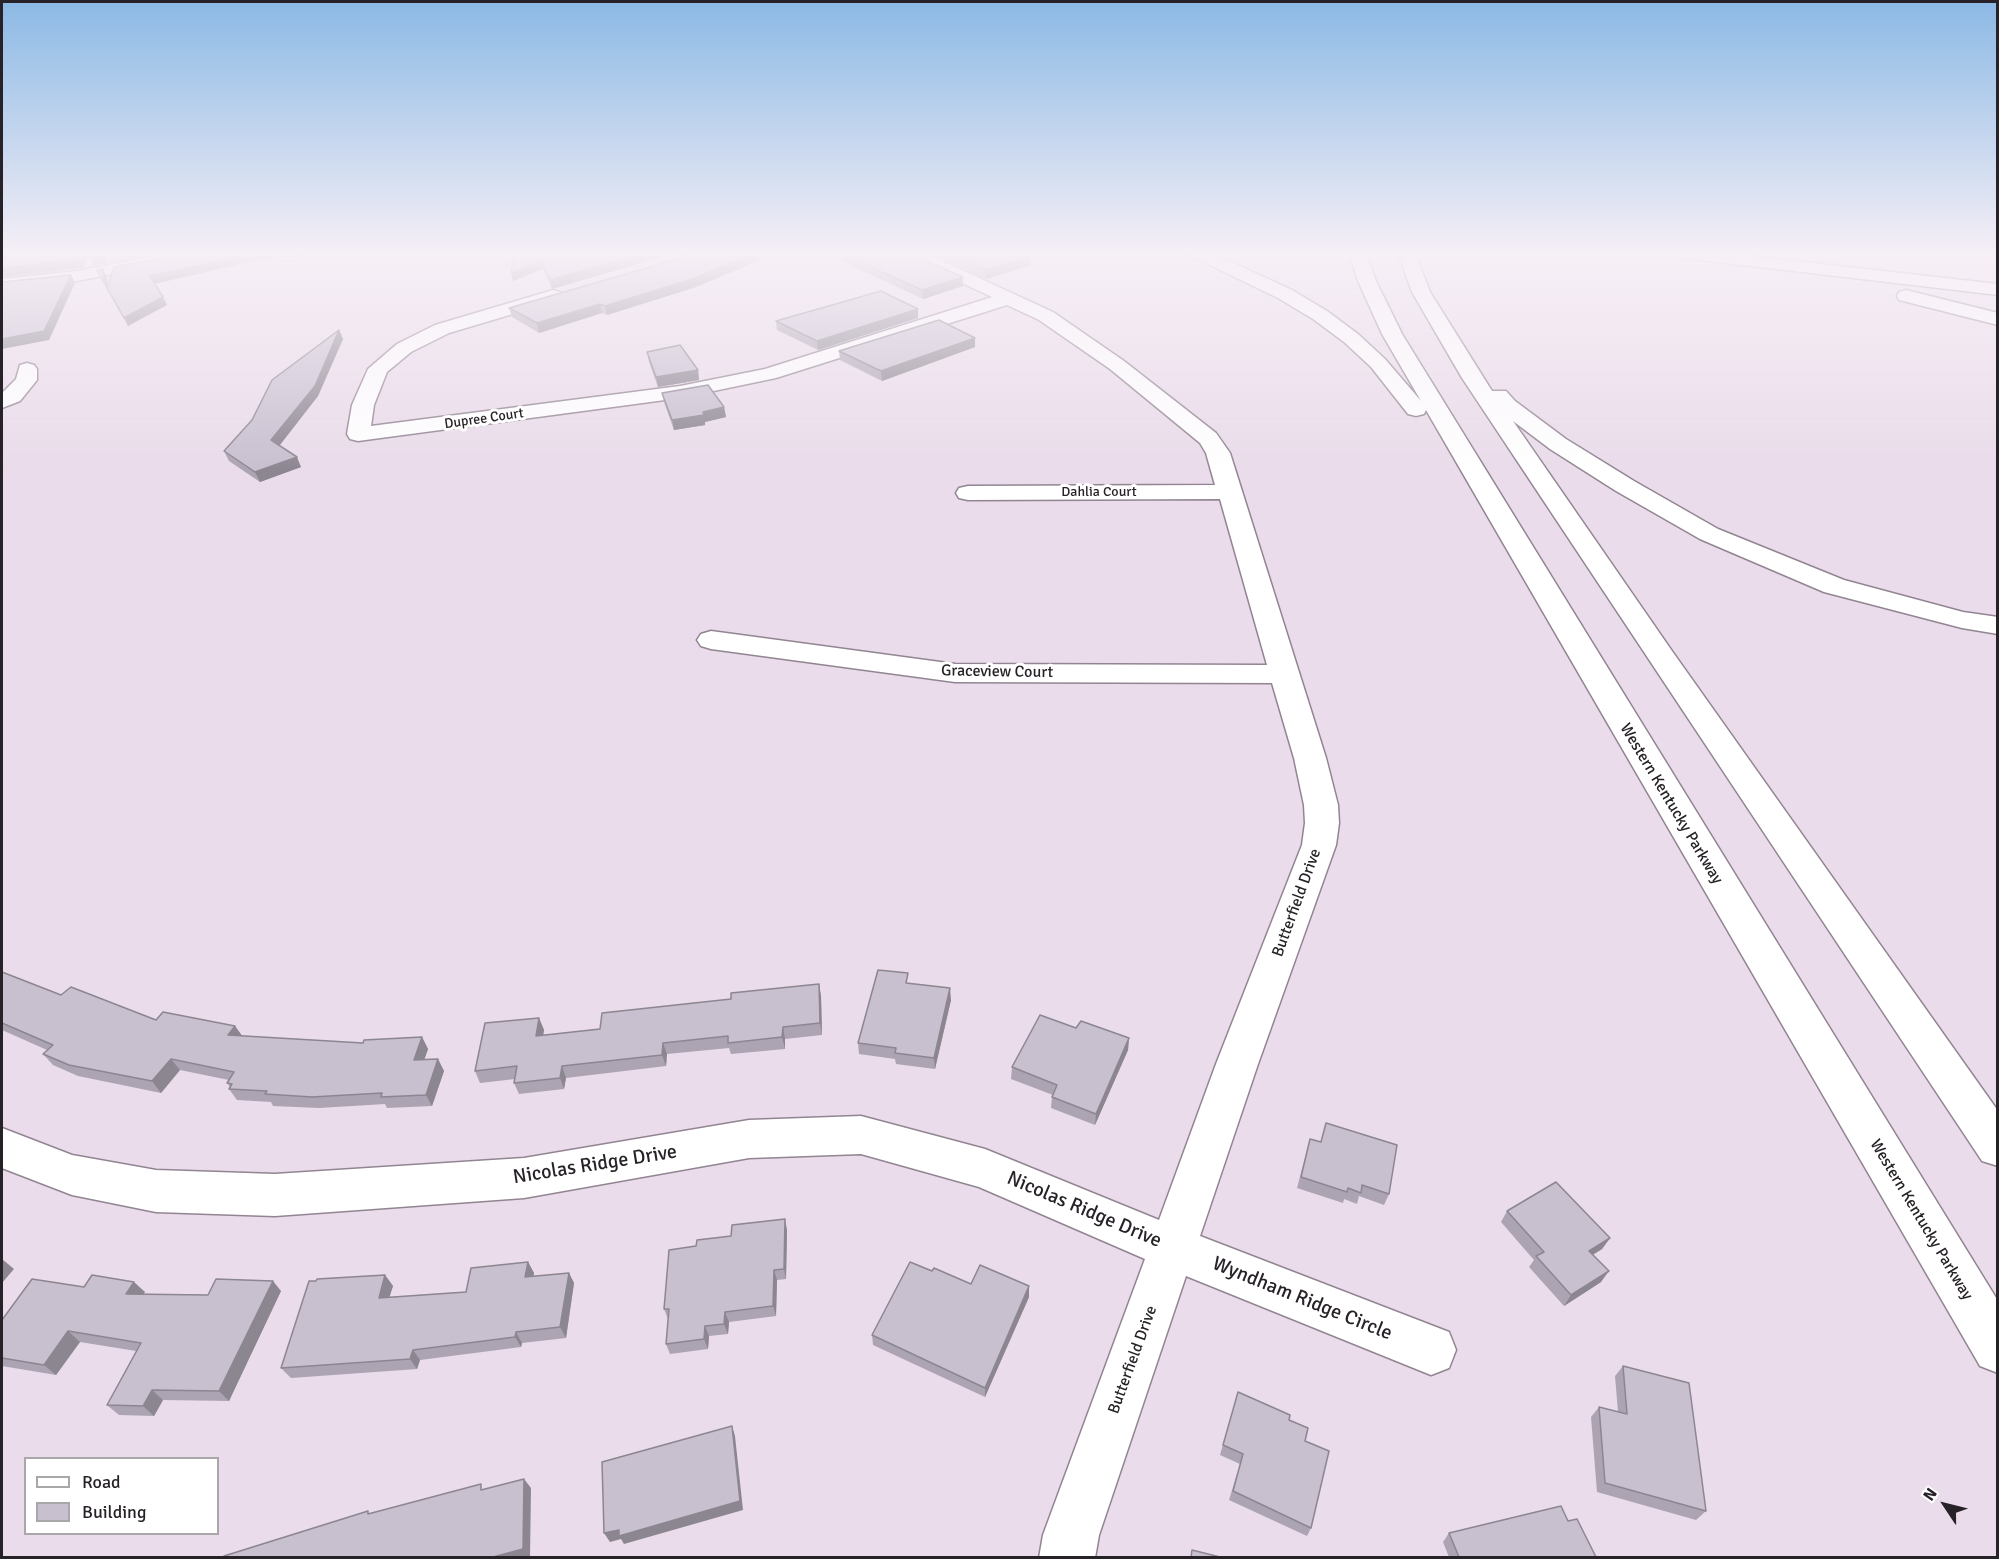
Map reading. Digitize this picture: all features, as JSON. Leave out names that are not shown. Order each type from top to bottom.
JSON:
[{"type":"main road","name":"Dupree Court","points":[[450,326],[404,348],[378,369],[363,405],[357,434],[680,392],[769,374],[921,326]]},
{"type":"main road","name":"Butterfield Drive","points":[[1060,326],[1117,365],[1196,426],[1218,453],[1321,805],[1322,823],[1319,845],[1238,1064],[1071,1535],[1067,1557]]},
{"type":"main road","points":[[1334,326],[1378,363],[1425,420],[1569,634]]},
{"type":"main road","name":"Western Kentucky Parkway","points":[[1388,326],[1569,634],[1998,1348]]},
{"type":"main road","points":[[1441,326],[1661,657],[1998,1146]]},
{"type":"main road","points":[[1450,342],[1507,406],[1550,438],[1625,486],[1709,534],[1834,586],[1962,620],[1998,626]]},
{"type":"main road","points":[[2,402],[12,396],[26,380],[27,369]]},
{"type":"main road","name":"Dahlia Court","points":[[968,493],[1230,492]]},
{"type":"main road","name":"Graceview Court","points":[[711,640],[955,673],[1284,674]]},
{"type":"main road","name":"Nicolas Ridge Drive","points":[[2,1148],[72,1175],[156,1191],[275,1195],[524,1178],[749,1139],[861,1135],[984,1169],[1173,1248]]},
{"type":"main road","name":"Wyndham Ridge Circle","points":[[1173,1248],[1431,1350]]},
{"type":"building","points":[[2,326],[47,326],[44,331],[2,339]]},
{"type":"building","points":[[786,326],[865,326],[817,341]]},
{"type":"building","points":[[920,326],[951,326],[975,338],[881,371],[839,351]]},
{"type":"building","points":[[339,330],[315,386],[271,440],[297,457],[255,472],[224,451],[252,420],[272,380]]},
{"type":"building","points":[[680,345],[698,370],[656,377],[647,352]]},
{"type":"building","points":[[708,385],[724,407],[703,412],[704,415],[672,420],[662,393]]},
{"type":"building","points":[[878,970],[908,973],[906,983],[950,988],[934,1058],[895,1053],[896,1048],[858,1043]]},
{"type":"building","points":[[2,972],[61,995],[71,987],[156,1020],[163,1012],[235,1026],[228,1035],[363,1043],[364,1040],[422,1037],[414,1060],[438,1059],[426,1095],[381,1097],[382,1093],[312,1097],[229,1089],[232,1084],[227,1083],[234,1072],[171,1059],[152,1081],[69,1065],[43,1054],[53,1045],[2,1023]]},
{"type":"building","points":[[819,984],[820,1023],[783,1027],[782,1037],[728,1043],[728,1036],[663,1043],[662,1055],[562,1066],[560,1078],[514,1083],[517,1066],[475,1071],[485,1023],[539,1018],[536,1036],[600,1029],[602,1013],[731,999],[731,993]]},
{"type":"building","points":[[1040,1015],[1076,1028],[1081,1021],[1129,1038],[1096,1114],[1052,1097],[1057,1085],[1012,1067]]},
{"type":"building","points":[[1326,1123],[1397,1145],[1389,1194],[1362,1185],[1361,1193],[1348,1188],[1347,1192],[1301,1177],[1310,1139],[1321,1142]]},
{"type":"building","points":[[1556,1182],[1610,1238],[1589,1251],[1609,1271],[1571,1295],[1536,1256],[1544,1252],[1507,1211]]},
{"type":"building","points":[[785,1219],[784,1269],[774,1270],[773,1306],[725,1312],[724,1324],[705,1326],[704,1339],[666,1344],[669,1309],[664,1309],[669,1250],[696,1246],[697,1240],[731,1236],[732,1225]]},
{"type":"building","points":[[528,1262],[525,1277],[569,1273],[560,1327],[516,1332],[515,1337],[413,1350],[410,1359],[281,1368],[309,1281],[385,1275],[379,1298],[466,1292],[471,1268]]},
{"type":"building","points":[[910,1262],[932,1271],[934,1268],[971,1284],[980,1265],[1029,1286],[985,1388],[872,1335]]},
{"type":"building","points":[[92,1275],[134,1282],[126,1294],[208,1295],[216,1279],[273,1281],[219,1391],[152,1390],[143,1406],[107,1405],[141,1343],[68,1331],[44,1365],[2,1358],[2,1320],[32,1279],[84,1287]]},
{"type":"building","points":[[1623,1366],[1689,1383],[1706,1511],[1605,1483],[1599,1407],[1627,1414]]},
{"type":"building","points":[[1238,1392],[1290,1415],[1289,1420],[1308,1428],[1305,1441],[1329,1451],[1311,1528],[1233,1491],[1243,1454],[1223,1445]]},
{"type":"building","points":[[732,1426],[740,1501],[619,1536],[619,1530],[604,1533],[602,1462]]},
{"type":"building","points":[[524,1479],[523,1549],[493,1557],[224,1557],[368,1511],[368,1514],[481,1484],[481,1490]]},
{"type":"building","points":[[1561,1506],[1568,1521],[1577,1519],[1596,1557],[1459,1557],[1449,1533]]},
{"type":"building","points":[[1192,1550],[1220,1557],[1191,1557]]}]
